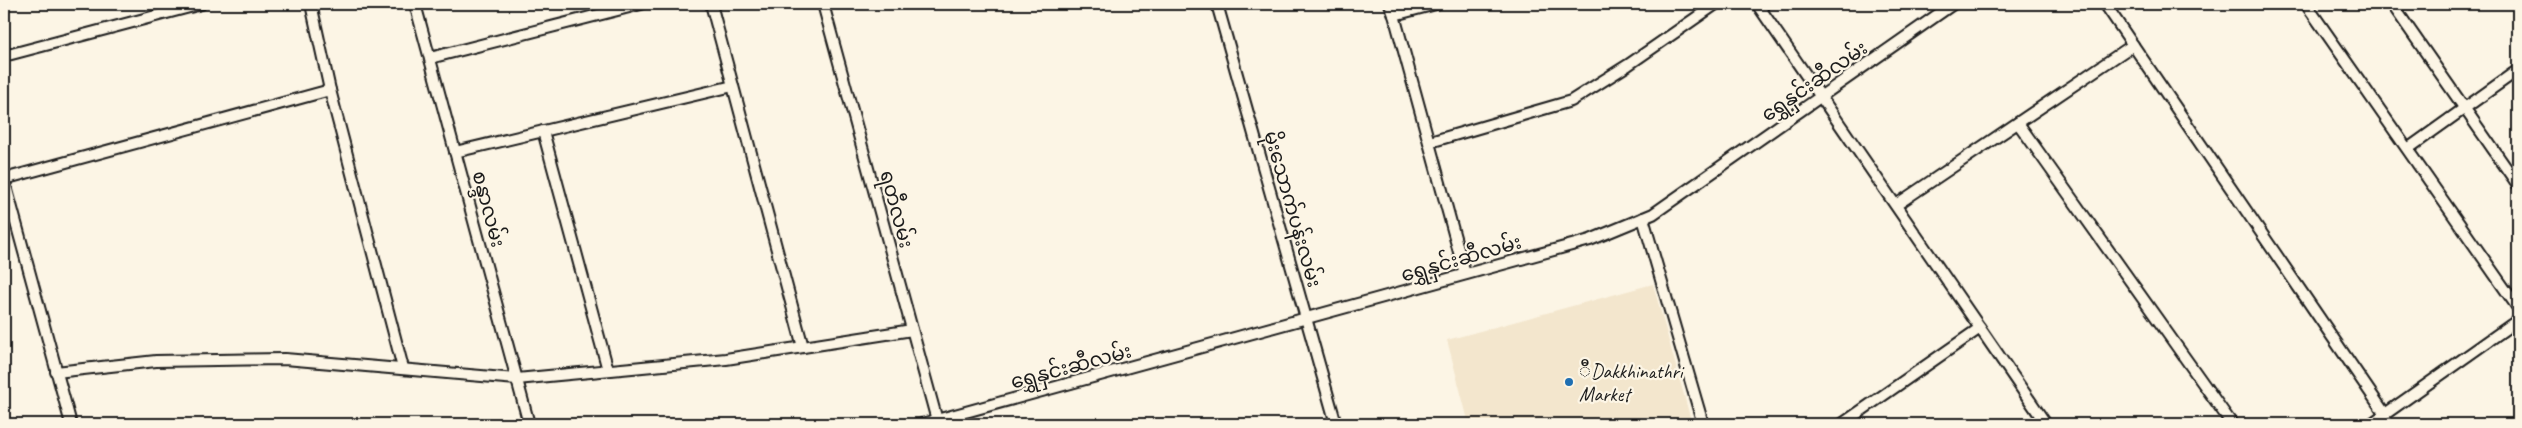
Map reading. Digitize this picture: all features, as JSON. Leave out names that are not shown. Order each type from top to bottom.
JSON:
[{"type":"street","points":[[4,56],[201,4]]},
{"type":"street","points":[[311,4],[330,90],[403,368]]},
{"type":"street","name":"စန္ဒာလမ်း","points":[[415,4],[529,424]]},
{"type":"street","points":[[430,58],[641,4]]},
{"type":"street","points":[[711,4],[803,347]]},
{"type":"street","name":"ရတီလမ်း","points":[[823,4],[937,422]]},
{"type":"street","name":"မိုးသောက်ပန်းလမ်း","points":[[1217,4],[1336,424]]},
{"type":"street","points":[[1390,4],[1466,274]]},
{"type":"street","points":[[1394,15],[1436,4]]},
{"type":"street","points":[[1430,142],[1571,101],[1628,65],[1716,4]]},
{"type":"street","points":[[1757,4],[2046,424]]},
{"type":"street","name":"ရွှေနှင်းဆီလမ်း","points":[[922,424],[937,422],[1590,240],[1653,214],[1822,98],[1953,4]]},
{"type":"street","points":[[2105,4],[2385,414]]},
{"type":"street","points":[[2306,4],[2409,148],[2518,308]]},
{"type":"street","points":[[2392,4],[2518,185]]},
{"type":"street","points":[[1896,205],[2133,45]]},
{"type":"street","points":[[2409,148],[2518,70]]},
{"type":"street","points":[[455,152],[733,86]]},
{"type":"street","points":[[71,424],[4,179],[330,90]]},
{"type":"street","points":[[2018,123],[2232,424]]},
{"type":"street","points":[[543,131],[608,370]]},
{"type":"street","points":[[1643,218],[1703,424]]},
{"type":"street","points":[[2371,424],[2518,320]]},
{"type":"street","points":[[1842,424],[1980,328]]},
{"type":"street","points":[[56,372],[156,361],[285,359],[517,379],[726,359],[912,330]]},
{"type":"shaded area","name":"ီDakkhinathri Market","points":[[1653,284],[1692,424],[1469,424],[1447,340]]},
{"type":"place","name":"ီDakkhinathri Market","points":[[1569,382]]}]
